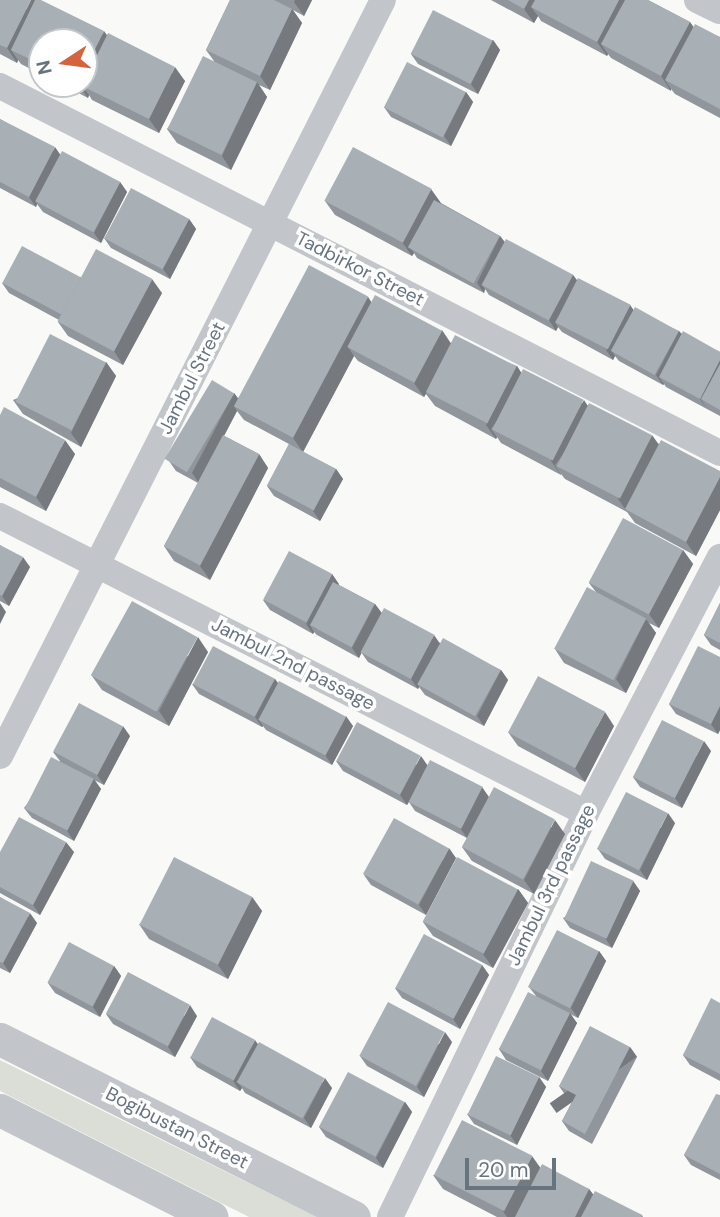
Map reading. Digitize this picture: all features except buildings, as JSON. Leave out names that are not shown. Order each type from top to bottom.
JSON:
[{"type":"street","name":"Jambul Street","points":[[0,756],[383,0]]},
{"type":"street","points":[[697,0],[720,11]]},
{"type":"street","name":"Tadbirkor Street","points":[[0,86],[720,453]]},
{"type":"street","name":"Jambul 2nd passage","points":[[0,516],[586,813]]},
{"type":"street","name":"Jambul 3rd passage","points":[[390,1217],[586,813],[720,557]]},
{"type":"street","name":"Bogibustan Street","points":[[0,1039],[354,1217]]},
{"type":"street","points":[[0,1110],[212,1217]]},
{"type":"shaded area","points":[[0,1060],[317,1217],[249,1217],[0,1091]]}]
